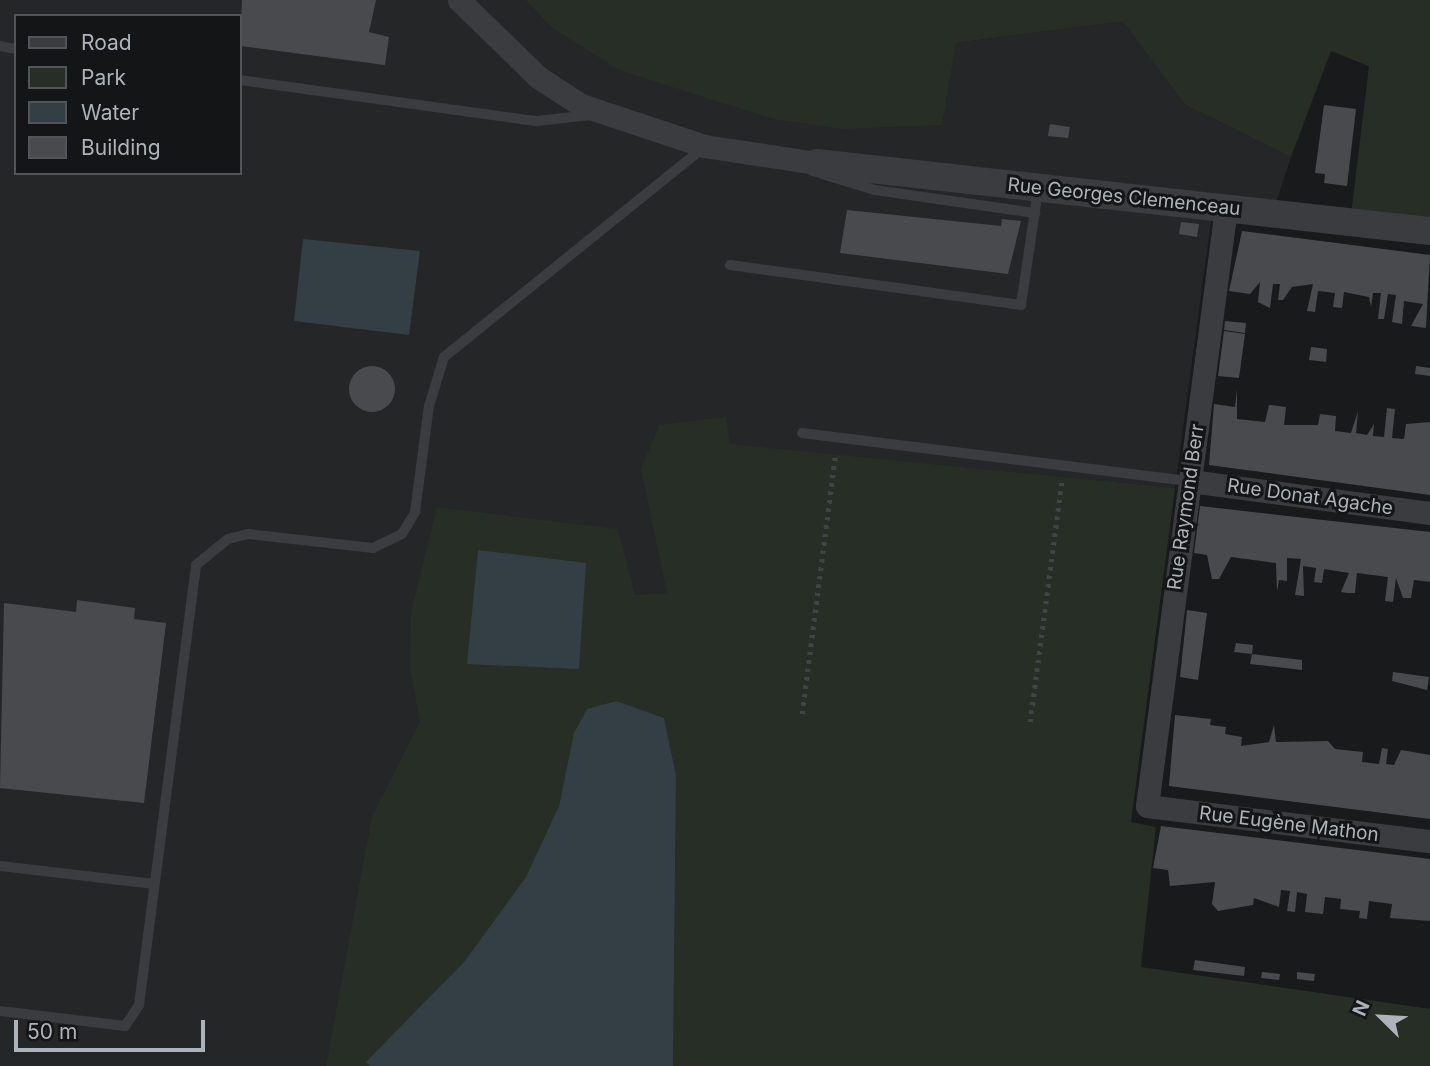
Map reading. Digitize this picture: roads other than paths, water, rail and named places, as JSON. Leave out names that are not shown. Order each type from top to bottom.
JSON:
[{"type":"street","points":[[459,0],[538,77],[600,113],[704,146],[817,163]]},
{"type":"street","name":"Rue Georges Clemenceau","points":[[817,163],[1037,200],[1226,208],[1430,231]]},
{"type":"street","name":"Rue Raymond Berr","points":[[1147,806],[1226,208]]},
{"type":"street","name":"Rue Donat Agache","points":[[1190,481],[1430,513]]},
{"type":"street","name":"Rue Eugène Mathon","points":[[1147,806],[1430,841]]},
{"type":"lane","points":[[242,80],[537,121],[600,113]]},
{"type":"lane","points":[[0,1011],[125,1026],[139,1006],[196,565],[228,539],[247,534],[373,548],[402,534],[415,512],[429,406],[444,357],[704,146]]},
{"type":"lane","points":[[730,265],[1021,305],[1037,200],[874,190],[778,156]]},
{"type":"lane","points":[[802,433],[1190,481]]},
{"type":"lane","points":[[0,866],[155,884]]},
{"type":"water","points":[[303,239],[420,251],[409,335],[294,321]]},
{"type":"water","points":[[478,550],[586,563],[579,669],[467,664]]},
{"type":"water","points":[[616,701],[664,718],[676,775],[673,1066],[370,1066],[366,1062],[464,962],[526,877],[559,806],[574,733],[587,709]]}]
